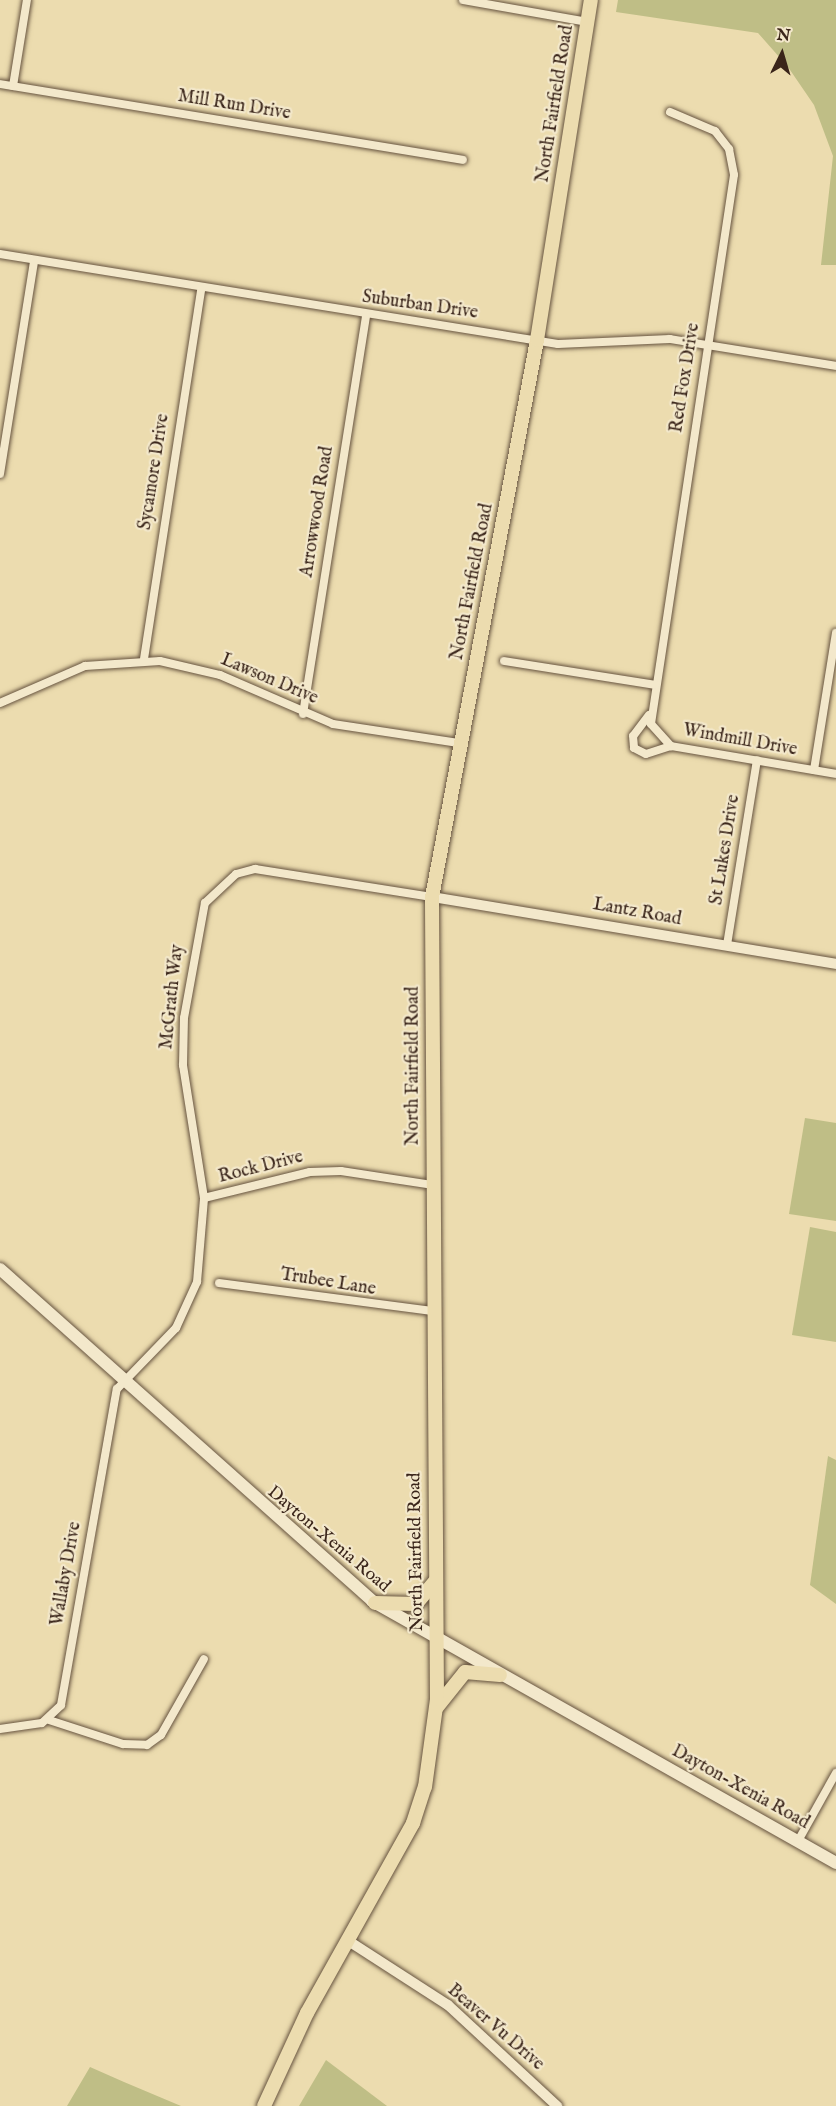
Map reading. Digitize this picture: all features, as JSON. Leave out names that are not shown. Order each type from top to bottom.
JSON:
[{"type":"main road","name":"North Fairfield Road","points":[[264,2106],[347,1940],[413,1823],[425,1787],[436,1709],[432,1311],[432,897],[459,743],[537,340],[591,0]]},
{"type":"main road","name":"Dayton-Xenia Road","points":[[0,1269],[124,1382],[375,1603],[836,1863]]},
{"type":"main road","points":[[375,1603],[416,1604],[435,1581]]},
{"type":"main road","points":[[436,1709],[465,1672],[500,1675]]},
{"type":"street","points":[[13,86],[27,0]]},
{"type":"street","points":[[463,0],[588,22]]},
{"type":"street","name":"Mill Run Drive","points":[[0,84],[464,160]]},
{"type":"street","name":"Red Fox Drive","points":[[655,685],[734,169],[715,131],[670,112]]},
{"type":"street","name":"Suburban Drive","points":[[0,254],[34,262],[201,290],[537,340],[585,346],[652,338],[836,366]]},
{"type":"street","points":[[0,474],[34,262]]},
{"type":"street","name":"Sycamore Drive","points":[[144,659],[201,290]]},
{"type":"street","name":"Arrowwood Road","points":[[303,714],[366,315]]},
{"type":"street","points":[[814,770],[836,633]]},
{"type":"street","name":"Lawson Drive","points":[[0,703],[85,666],[144,659],[220,675],[303,714],[333,724],[459,743]]},
{"type":"street","points":[[504,661],[655,685]]},
{"type":"street","name":"Windmill Drive","points":[[655,685],[651,711],[656,735],[671,746],[836,774]]},
{"type":"street","points":[[651,711],[633,736],[634,748],[646,754],[671,746]]},
{"type":"street","name":"St Lukes Drive","points":[[727,945],[758,760]]},
{"type":"street","name":"McGrath Way","points":[[124,1382],[176,1328],[188,1306],[197,1281],[204,1198],[183,1065],[184,1018],[205,903],[236,874],[255,869],[432,897]]},
{"type":"street","name":"Lantz Road","points":[[432,897],[836,964]]},
{"type":"street","name":"Rock Drive","points":[[204,1198],[310,1172],[341,1170],[432,1185]]},
{"type":"street","name":"Trubee Lane","points":[[219,1283],[432,1311]]},
{"type":"street","name":"Wallaby Drive","points":[[49,1720],[61,1705],[100,1476],[117,1389],[124,1382]]},
{"type":"street","points":[[0,1728],[49,1720],[123,1744],[147,1745],[161,1735],[204,1659]]},
{"type":"street","points":[[798,1841],[836,1773]]},
{"type":"street","name":"Beaver Vu Drive","points":[[347,1940],[452,2008],[557,2106]]},
{"type":"shaded area","points":[[618,0],[836,0],[836,265],[821,265],[833,156],[814,105],[788,67],[758,33],[616,12]]},
{"type":"shaded area","points":[[805,1118],[836,1123],[836,1221],[789,1214]]},
{"type":"shaded area","points":[[810,1227],[836,1232],[836,1342],[792,1335]]},
{"type":"shaded area","points":[[828,1456],[836,1460],[836,1604],[810,1585]]},
{"type":"shaded area","points":[[326,2060],[387,2106],[299,2106]]},
{"type":"shaded area","points":[[90,2067],[124,2082],[181,2106],[67,2106]]}]
